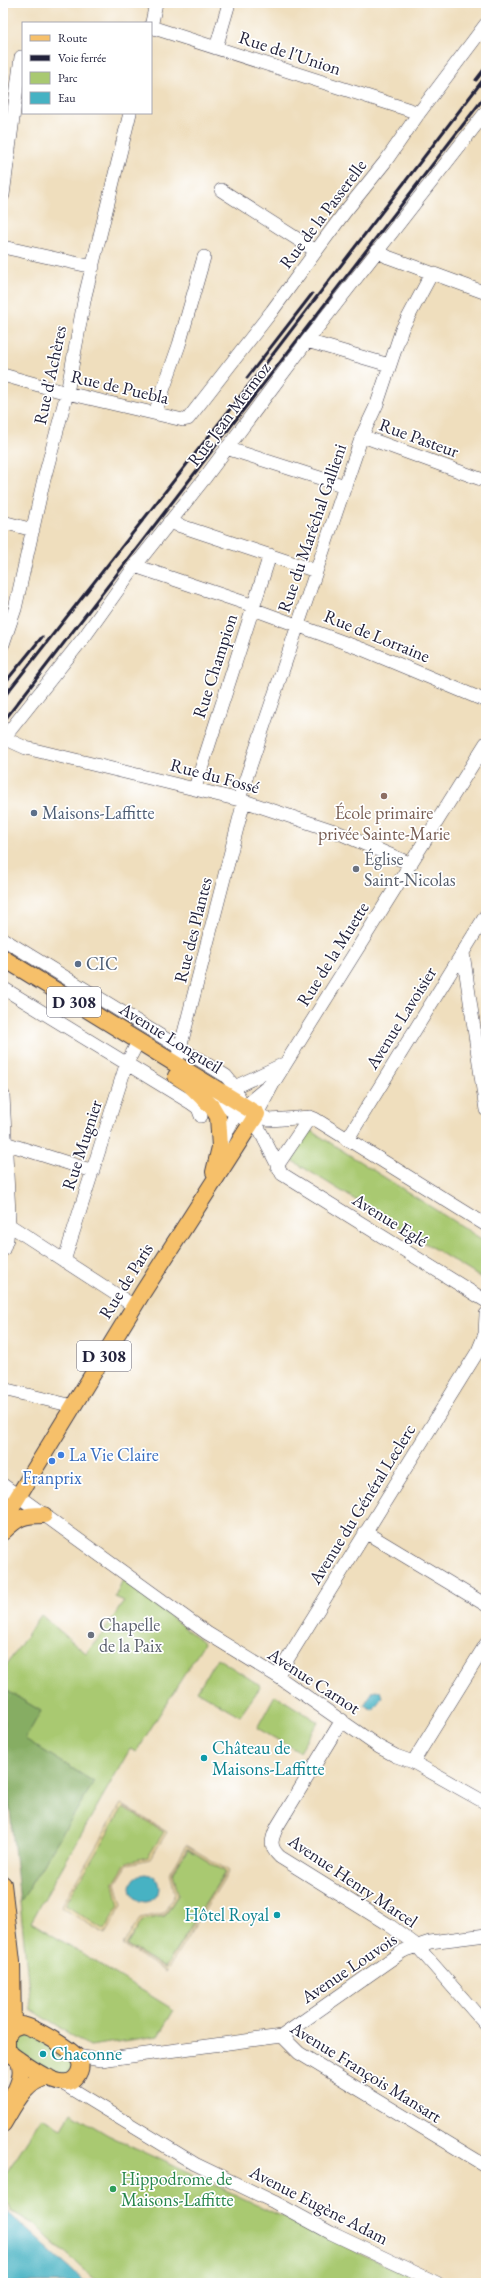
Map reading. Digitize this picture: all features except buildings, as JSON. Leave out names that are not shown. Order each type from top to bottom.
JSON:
[{"type":"main road","name":"Avenue Longueil","points":[[3,958],[136,1045],[190,1085]]},
{"type":"main road","name":"Avenue Longueil","points":[[3,969],[136,1045],[179,1068],[228,1090],[247,1114]]},
{"type":"main road","name":"D 308","points":[[190,1085],[208,1115]]},
{"type":"main road","name":"Rue de Paris","points":[[3,1521],[209,1186],[247,1114]]},
{"type":"main road","name":"Rue de Paris","points":[[208,1115],[219,1122],[220,1147],[216,1168],[209,1186]]},
{"type":"main road","points":[[3,1532],[14,1520],[26,1515],[44,1515]]},
{"type":"main road","points":[[3,1884],[12,1962],[11,2040],[21,2068],[20,2078],[3,2113]]},
{"type":"main road","points":[[3,2124],[29,2086],[38,2080],[72,2082],[78,2068],[11,2040]]},
{"type":"main road","points":[[11,2040],[55,2080]]},
{"type":"street","points":[[152,22],[156,3]]},
{"type":"street","points":[[216,48],[229,3]]},
{"type":"street","name":"Rue de la Passerelle","points":[[183,420],[188,419],[385,162],[419,113],[486,24]]},
{"type":"street","name":"Rue de l'Union","points":[[152,27],[419,113]]},
{"type":"street","points":[[3,195],[21,57]]},
{"type":"street","name":"Rue Jean Mermoz","points":[[3,738],[85,636],[135,566],[307,341],[486,112]]},
{"type":"street","name":"Rue d'Achères","points":[[3,644],[16,609],[33,530],[66,393],[85,296],[130,114]]},
{"type":"street","points":[[221,190],[316,252]]},
{"type":"street","points":[[3,246],[93,267]]},
{"type":"street","points":[[377,251],[388,257],[486,293]]},
{"type":"street","points":[[155,413],[179,344],[204,257]]},
{"type":"street","name":"Rue du Maréchal Gallieni","points":[[241,800],[362,436],[377,404],[402,329],[432,273]]},
{"type":"street","points":[[307,341],[389,365]]},
{"type":"street","name":"Rue de Puebla","points":[[3,376],[66,393],[183,420]]},
{"type":"street","name":"Rue Pasteur","points":[[362,436],[486,480]]},
{"type":"street","points":[[226,448],[345,486]]},
{"type":"street","points":[[3,522],[33,530]]},
{"type":"street","points":[[169,522],[316,571]]},
{"type":"street","name":"Rue Champion","points":[[195,788],[270,555]]},
{"type":"street","name":"Rue de Lorraine","points":[[135,566],[298,625],[486,700]]},
{"type":"street","name":"Rue du Fossé","points":[[3,738],[26,748],[241,800],[337,832],[411,864]]},
{"type":"street","name":"Rue de la Muette","points":[[247,1114],[274,1082],[486,743]]},
{"type":"street","name":"Rue des Plantes","points":[[179,1068],[178,1056],[181,1049],[241,800]]},
{"type":"street","name":"Avenue Lavoisier","points":[[347,1140],[486,915]]},
{"type":"street","points":[[3,939],[226,1076],[228,1090]]},
{"type":"street","points":[[462,953],[486,1110]]},
{"type":"street","points":[[3,988],[191,1103],[208,1115]]},
{"type":"street","name":"Rue Mugnier","points":[[64,1261],[126,1064],[136,1045]]},
{"type":"street","name":"Rue de la Muette","points":[[228,1090],[271,1072],[287,1061]]},
{"type":"street","name":"Avenue Longueil","points":[[190,1085],[247,1114]]},
{"type":"street","points":[[3,1094],[9,1214],[6,1223],[3,1250]]},
{"type":"street","points":[[247,1114],[270,1120],[310,1117],[486,1225]]},
{"type":"street","name":"Rue de Paris","points":[[220,1147],[247,1114]]},
{"type":"street","name":"Avenue Eglé","points":[[247,1114],[258,1127],[282,1174],[486,1304]]},
{"type":"street","points":[[277,1166],[310,1117]]},
{"type":"street","points":[[5,1143],[93,1171]]},
{"type":"street","points":[[6,1223],[134,1306]]},
{"type":"street","name":"Avenue du Général Leclerc","points":[[277,1676],[482,1346],[485,1334],[486,1304]]},
{"type":"street","points":[[3,1389],[74,1406]]},
{"type":"street","name":"Avenue Carnot","points":[[3,1485],[104,1557],[129,1578],[207,1633],[277,1676],[379,1747],[396,1756],[413,1762],[484,1798]]},
{"type":"street","points":[[366,1532],[486,1605]]},
{"type":"street","points":[[413,1762],[486,1644]]},
{"type":"street","name":"Avenue Henry Marcel","points":[[342,1720],[277,1827],[271,1845],[280,1857],[389,1925],[416,1945],[486,2025]]},
{"type":"street","name":"Avenue Louvois","points":[[282,2036],[403,1952],[416,1945],[486,1935]]},
{"type":"street","name":"Avenue François Mansart","points":[[78,2068],[101,2060],[282,2036],[299,2054],[486,2166]]},
{"type":"street","points":[[78,2068],[83,2095]]},
{"type":"street","name":"Avenue Eugène Adam","points":[[55,2080],[83,2095],[195,2164],[274,2202],[331,2233],[437,2283]]},
{"type":"green space","points":[[307,1128],[486,1242],[486,1281],[288,1158]]},
{"type":"green space","points":[[123,1579],[204,1643],[136,1752],[130,1749],[31,1922],[174,2010],[158,2036],[89,2046],[31,2010],[20,1902],[94,1782],[25,1739],[41,1711],[4,1689],[3,1670],[41,1615],[86,1653],[103,1633],[124,1601],[115,1597]]},
{"type":"green space","points":[[217,1658],[261,1686],[240,1716],[197,1691]]},
{"type":"green space","points":[[4,1689],[41,1711],[25,1739],[94,1782],[20,1902],[3,1746]]},
{"type":"green space","points":[[275,1695],[318,1722],[299,1752],[257,1728]]},
{"type":"green space","points":[[123,1807],[164,1832],[148,1857],[127,1862],[114,1883],[119,1906],[104,1930],[65,1905]]},
{"type":"green space","points":[[188,1849],[225,1872],[165,1968],[127,1945],[142,1920],[165,1916],[178,1895],[173,1872]]},
{"type":"green space","points":[[24,2031],[70,2058],[74,2068],[62,2078],[16,2052],[13,2039]]},
{"type":"green space","name":"Hippodrome de Maisons-Laffitte","points":[[71,2113],[108,2135],[424,2283],[99,2283],[35,2225],[11,2211],[9,2205],[3,2200],[3,2178],[42,2117],[62,2128]]},
{"type":"sand","points":[[121,1804],[167,1832],[150,1859],[128,1864],[116,1883],[122,1905],[105,1934],[61,1907]],"holes":[[[123,1807],[164,1832],[148,1857],[127,1862],[114,1883],[119,1906],[104,1930],[65,1905]]]},
{"type":"sand","points":[[186,1845],[229,1871],[166,1972],[123,1945],[140,1918],[164,1913],[175,1894],[170,1872]],"holes":[[[187,1848],[226,1872],[165,1969],[126,1945],[142,1920],[165,1915],[178,1894],[172,1872]]]},
{"type":"water","points":[[373,1691],[380,1691],[382,1697],[373,1710],[364,1705]]},
{"type":"water","points":[[145,1874],[155,1878],[159,1888],[155,1898],[145,1902],[135,1898],[131,1888],[135,1878]]},
{"type":"water","points":[[3,2208],[86,2283],[3,2283]]},
{"type":"railway","points":[[476,80],[486,67]]},
{"type":"railway","points":[[3,698],[260,371],[486,76]]},
{"type":"railway","points":[[3,722],[486,95]]},
{"type":"railway","points":[[247,378],[312,294]]},
{"type":"railway","points":[[3,685],[42,637]]},
{"type":"place","name":"École primaire privée Sainte-Marie","points":[[384,796]]},
{"type":"place","name":"Maisons-Laffitte","points":[[34,813]]},
{"type":"place","name":"Église Saint-Nicolas","points":[[356,869]]},
{"type":"place","name":"CIC","points":[[78,964]]},
{"type":"place","name":"La Vie Claire","points":[[61,1455]]},
{"type":"place","name":"Franprix","points":[[52,1461]]},
{"type":"place","name":"Chapelle de la Paix","points":[[91,1635]]},
{"type":"place","name":"Château de Maisons-Laffitte","points":[[204,1758]]},
{"type":"place","name":"Hôtel Royal","points":[[277,1915]]},
{"type":"place","name":"Chaconne","points":[[43,2054]]},
{"type":"place","name":"Hippodrome de Maisons-Laffitte","points":[[113,2189]]}]
